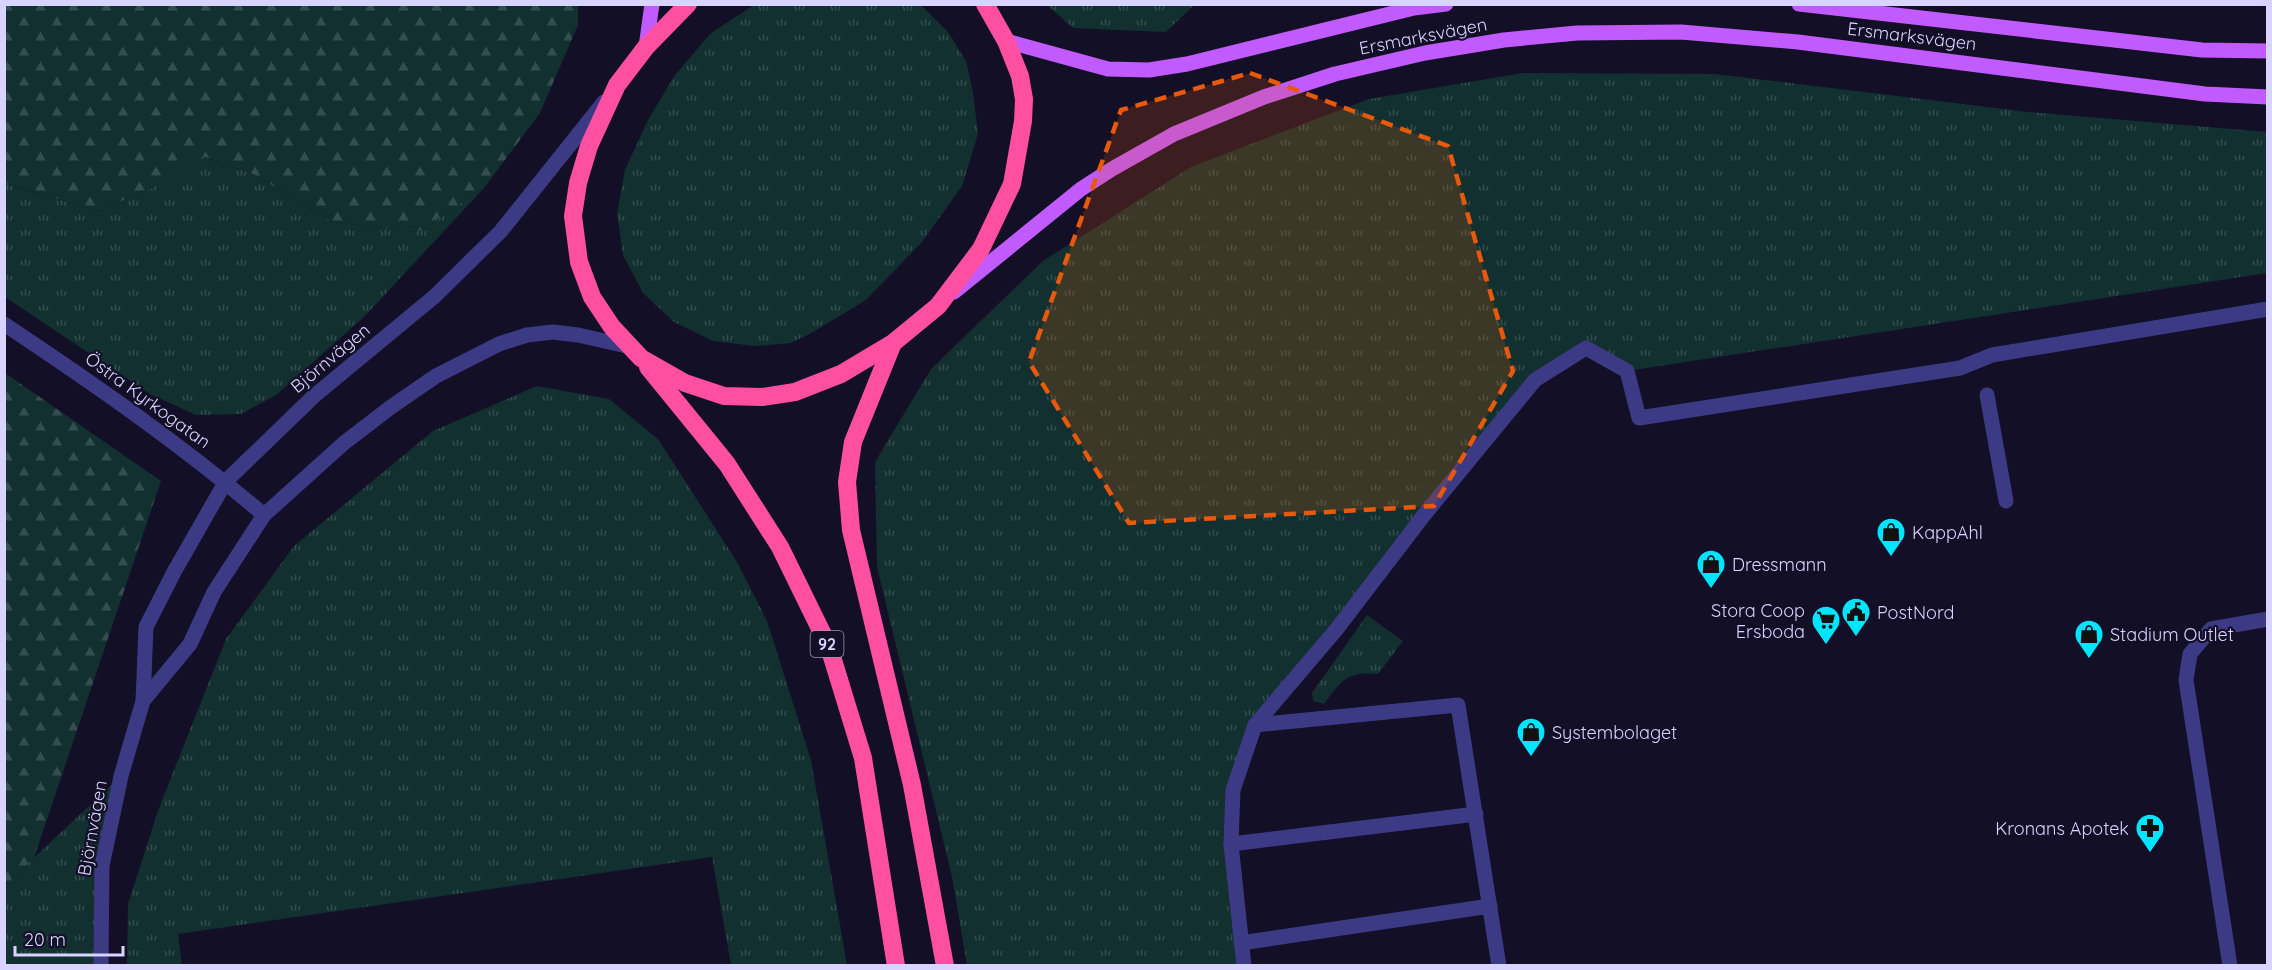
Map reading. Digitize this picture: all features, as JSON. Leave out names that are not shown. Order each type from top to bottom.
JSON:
[{"type":"highway","points":[[688,4],[646,46],[617,85],[589,146],[578,183],[573,216],[579,262],[592,297],[612,327],[636,353],[685,383],[724,396],[762,397],[795,392],[841,374],[893,343],[938,306],[981,249],[1012,184],[1023,121],[1024,99],[1020,76],[989,7]]},
{"type":"highway","points":[[893,343],[853,442],[847,482],[851,530],[912,785],[945,966]]},
{"type":"highway","name":"92","points":[[636,353],[726,464],[780,547],[829,647],[863,758],[896,966]]},
{"type":"main road","points":[[646,46],[652,4]]},
{"type":"main road","name":"Ersmarksvägen","points":[[1006,41],[1108,69],[1149,70],[1187,64],[1414,8],[1446,4]]},
{"type":"main road","name":"Ersmarksvägen","points":[[1799,4],[2202,50],[2268,51]]},
{"type":"main road","name":"Ersmarksvägen","points":[[938,306],[1081,189],[1174,134],[1264,97],[1335,74],[1425,53],[1504,40],[1577,33],[1681,32],[1798,42],[2205,94],[2268,97]]},
{"type":"street","name":"Björnvägen","points":[[101,966],[102,866],[121,776],[143,701],[146,627],[174,572],[226,481],[314,396],[435,296],[501,231],[617,85]]},
{"type":"street","points":[[1244,966],[1231,844],[1233,790],[1255,725],[1336,630],[1424,515],[1535,380],[1586,348],[1626,370],[1639,418],[1960,368],[1992,355],[2268,309]]},
{"type":"street","name":"Östra Kyrkogatan","points":[[4,324],[85,378],[226,481],[264,515]]},
{"type":"street","name":"Björnvägen","points":[[143,701],[190,644],[214,592],[264,515],[344,443],[391,407],[436,376],[499,344],[527,335],[553,332],[578,334],[636,353]]},
{"type":"street","points":[[1987,395],[2006,501]]},
{"type":"street","points":[[2230,966],[2186,680],[2190,654],[2211,629],[2268,620]]},
{"type":"street","points":[[1255,725],[1458,705],[1499,966]]},
{"type":"street","points":[[1231,844],[1476,814]]},
{"type":"street","points":[[1241,943],[1490,906]]},
{"type":"highlighted area","points":[[1250,73],[1448,146],[1513,371],[1434,506],[1129,523],[1029,362],[1121,110]]},
{"type":"green space","points":[[578,4],[578,25],[540,113],[484,188],[417,232],[333,222],[253,174],[205,157],[152,188],[98,211],[5,183],[5,5]]},
{"type":"green space","points":[[754,5],[921,5],[948,32],[966,61],[973,92],[978,134],[962,186],[922,242],[866,300],[791,343],[755,346],[713,341],[674,322],[643,293],[623,255],[617,213],[625,170],[648,120],[675,75],[711,33]]},
{"type":"green space","points":[[1047,5],[1194,5],[1166,32],[1073,28]]},
{"type":"green space","points":[[1523,73],[1715,74],[2029,112],[2267,132],[2267,273],[1627,371],[1586,348],[1535,380],[1255,725],[1233,790],[1244,965],[967,965],[952,877],[877,567],[875,462],[931,369],[1043,261],[1191,167],[1369,99]]},
{"type":"green space","points":[[204,157],[253,174],[333,222],[417,232],[484,188],[364,317],[276,395],[241,414],[196,415],[150,394],[5,297],[4,183],[98,211],[152,188]]},
{"type":"green space","points":[[5,373],[161,481],[34,858],[5,885]]},
{"type":"green space","points":[[537,386],[609,399],[658,439],[737,562],[767,621],[811,760],[847,965],[731,965],[712,857],[178,934],[182,965],[127,965],[128,904],[159,808],[226,639],[294,546],[433,431]]},
{"type":"green space","points":[[1367,615],[1403,641],[1378,674],[1367,673],[1351,676],[1335,689],[1324,704],[1313,701],[1312,693]]},
{"type":"green space","points":[[121,776],[102,866],[101,965],[5,966],[5,885]]},
{"type":"place","name":"KappAhl","points":[[1891,558]]},
{"type":"place","name":"Dressmann","points":[[1711,590]]},
{"type":"place","name":"PostNord","points":[[1856,638]]},
{"type":"place","name":"Stora Coop Ersboda","points":[[1826,646]]},
{"type":"place","name":"Stadium Outlet","points":[[2089,660]]},
{"type":"place","name":"Systembolaget","points":[[1531,758]]},
{"type":"place","name":"Kronans Apotek","points":[[2150,854]]}]
